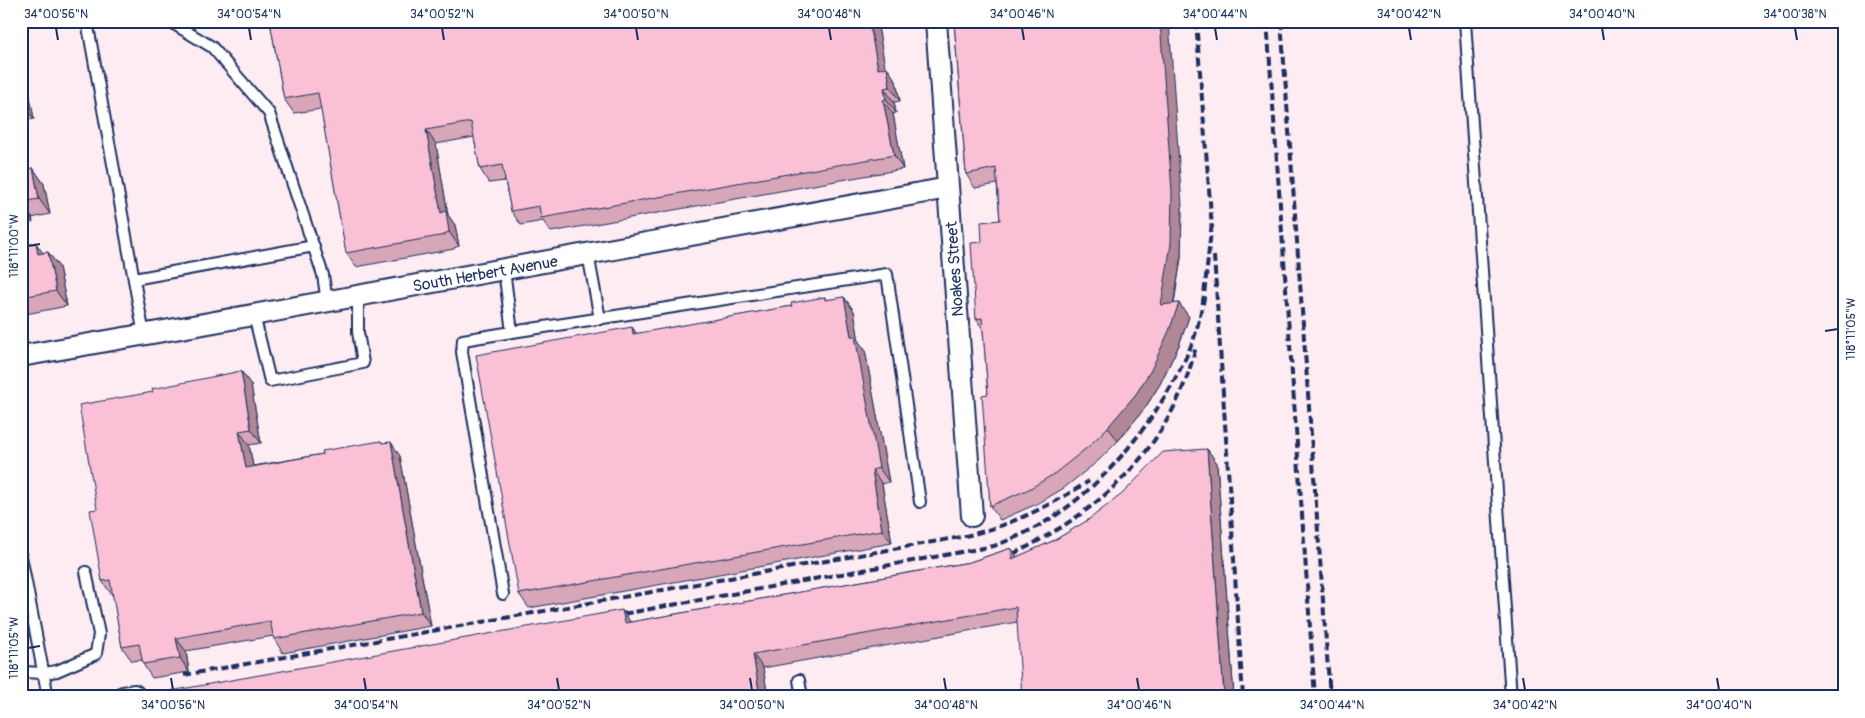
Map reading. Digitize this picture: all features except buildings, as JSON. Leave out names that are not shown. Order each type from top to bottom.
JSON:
[{"type":"street","name":"Noakes Street","points":[[936,21],[972,516]]},
{"type":"street","name":"South Herbert Avenue","points":[[21,356],[504,270],[948,188]]},
{"type":"lane","points":[[87,21],[144,335]]},
{"type":"lane","points":[[169,21],[212,47],[269,113],[323,275],[327,302]]},
{"type":"lane","points":[[1464,21],[1511,697]]},
{"type":"lane","points":[[134,279],[314,246]]},
{"type":"lane","points":[[588,254],[600,319]]},
{"type":"lane","points":[[504,270],[512,332]]},
{"type":"lane","points":[[503,594],[462,352],[463,340],[887,274],[920,502]]},
{"type":"lane","points":[[254,315],[270,381],[364,363],[358,332],[358,296]]},
{"type":"lane","points":[[21,556],[48,697]]},
{"type":"lane","points":[[21,672],[44,673],[57,671],[96,654],[99,634],[86,572]]},
{"type":"lane","points":[[799,680],[802,697]]},
{"type":"railway","points":[[1196,21],[1212,228]]},
{"type":"railway","points":[[1267,21],[1315,697]]},
{"type":"railway","points":[[1281,21],[1330,697]]},
{"type":"railway","points":[[1203,304],[1212,222]]},
{"type":"railway","points":[[1214,256],[1243,697]]},
{"type":"railway","points":[[612,616],[994,546],[1038,526],[1062,511],[1102,477],[1139,435],[1170,388],[1182,365],[1195,336],[1204,297]]},
{"type":"railway","points":[[1001,558],[1015,553],[1081,514],[1126,475],[1162,429],[1176,403],[1196,346]]},
{"type":"railway","points":[[184,675],[961,537],[1011,522],[1059,499],[1089,481]]}]
